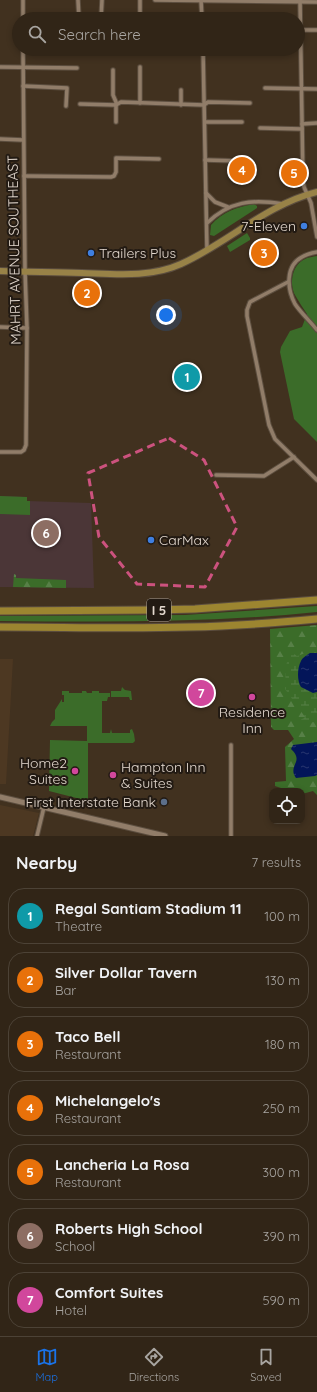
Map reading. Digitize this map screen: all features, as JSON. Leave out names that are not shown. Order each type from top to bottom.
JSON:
[{"type":"highway","name":"I 5","points":[[0,611],[196,609],[317,600]]},
{"type":"highway","name":"I 5","points":[[0,627],[184,628],[317,619]]},
{"type":"main road","points":[[0,271],[120,274],[153,272],[179,265],[207,250],[259,217],[284,204],[317,192]]},
{"type":"main road","points":[[0,797],[165,836]]},
{"type":"street","points":[[23,0],[23,12]]},
{"type":"street","points":[[78,0],[79,12]]},
{"type":"street","points":[[101,12],[102,0]]},
{"type":"street","points":[[140,0],[140,12]]},
{"type":"street","points":[[155,0],[317,2]]},
{"type":"street","points":[[201,0],[202,12]]},
{"type":"street","points":[[300,1],[300,12]]},
{"type":"street","points":[[305,30],[317,30]]},
{"type":"street","name":"MAHRT AVENUE SOUTHEAST","points":[[0,452],[18,452],[24,450],[26,445],[23,56]]},
{"type":"street","points":[[203,56],[207,250]]},
{"type":"street","points":[[301,56],[303,181],[311,203],[317,237]]},
{"type":"street","points":[[0,67],[77,68]]},
{"type":"street","points":[[140,68],[140,102]]},
{"type":"street","points":[[113,70],[112,95],[116,105],[116,122]]},
{"type":"street","points":[[23,86],[67,88],[66,106]]},
{"type":"street","points":[[265,88],[317,89]]},
{"type":"street","points":[[181,90],[181,105]]},
{"type":"street","points":[[80,104],[116,105],[121,102],[181,105],[204,105],[208,102],[250,103]]},
{"type":"street","points":[[205,122],[242,122]]},
{"type":"street","points":[[302,124],[317,123]]},
{"type":"street","points":[[260,128],[302,129]]},
{"type":"street","points":[[0,140],[23,140]]},
{"type":"street","points":[[24,176],[111,177],[114,176],[116,172],[116,158],[159,159]]},
{"type":"street","points":[[205,160],[242,161]]},
{"type":"street","points":[[206,193],[215,202],[228,207]]},
{"type":"street","points":[[207,223],[228,207],[261,201],[284,204]]},
{"type":"street","points":[[317,252],[305,255],[297,260],[290,272],[288,282],[295,304],[317,330]]},
{"type":"street","points":[[288,282],[250,302],[247,310],[268,425],[275,439],[317,480]]},
{"type":"street","points":[[0,327],[26,328]]},
{"type":"street","points":[[216,475],[264,476],[294,457]]},
{"type":"street","points":[[231,745],[231,836]]},
{"type":"street","points":[[37,836],[44,807]]},
{"type":"highlighted area","points":[[169,438],[204,460],[237,527],[205,587],[137,584],[99,537],[88,473]]},
{"type":"shaded area","points":[[0,496],[27,497],[27,501],[91,503],[94,588],[0,587]]},
{"type":"shaded area","points":[[0,659],[13,659],[6,784],[0,784]]},
{"type":"shaded area","points":[[0,805],[39,813],[33,836],[0,836]]},
{"type":"green space","points":[[254,204],[257,208],[214,236],[210,235],[211,225],[215,220],[225,213]]},
{"type":"green space","points":[[247,233],[250,240],[230,252],[227,246]]},
{"type":"green space","points":[[317,256],[317,442],[294,419],[280,352],[281,347],[290,331],[302,327],[307,314],[296,298],[293,290],[293,275],[297,265],[309,257]]},
{"type":"green space","points":[[0,496],[27,497],[27,501],[30,501],[30,515],[0,514]]},
{"type":"green space","points":[[14,574],[16,575],[16,578],[66,580],[66,588],[13,587]]},
{"type":"green space","points":[[317,606],[317,612],[278,616],[199,620],[0,621],[0,616],[185,615]]},
{"type":"green space","points":[[317,625],[317,795],[313,791],[305,793],[305,788],[281,788],[275,786],[275,782],[286,781],[285,747],[294,739],[288,730],[274,730],[271,727],[270,629]]},
{"type":"green space","points":[[317,649],[317,722],[296,723],[305,717],[285,689],[286,666],[290,651],[297,656]]},
{"type":"green space","points":[[122,687],[125,690],[131,691],[132,700],[130,700],[129,697],[111,697],[111,691],[121,691]]},
{"type":"green space","points":[[62,691],[69,691],[69,693],[82,693],[82,691],[86,691],[87,693],[92,693],[92,691],[99,691],[99,693],[110,693],[110,697],[108,697],[107,701],[102,701],[102,733],[110,733],[111,729],[112,733],[130,733],[130,730],[132,729],[134,734],[135,741],[133,743],[88,743],[88,801],[49,791],[50,740],[87,741],[87,726],[50,726],[55,719],[55,710],[62,699],[62,702],[64,702],[64,695],[62,695]]},
{"type":"water","points":[[310,653],[317,653],[317,692],[313,693],[301,687],[298,678],[298,671],[301,661]]},
{"type":"water","points":[[317,742],[317,775],[296,778],[293,770],[296,757],[295,753],[291,749],[293,745]]},
{"type":"place","name":"Michelangelo's","points":[[242,170]]},
{"type":"place","name":"Lancheria La Rosa","points":[[294,173]]},
{"type":"place","name":"7-Eleven","points":[[304,226]]},
{"type":"place","name":"Trailers Plus","points":[[91,253]]},
{"type":"place","name":"Taco Bell","points":[[264,253]]},
{"type":"place","name":"Silver Dollar Tavern","points":[[87,293]]},
{"type":"place","name":"Regal Santiam Stadium 11","points":[[187,377]]},
{"type":"place","name":"Roberts High School","points":[[46,533]]},
{"type":"place","name":"CarMax","points":[[151,540]]},
{"type":"place","name":"Comfort Suites","points":[[201,693]]},
{"type":"place","name":"Residence Inn","points":[[252,697]]},
{"type":"place","name":"Home2 Suites","points":[[75,771]]},
{"type":"place","name":"Hampton Inn & Suites","points":[[113,775]]},
{"type":"place","name":"First Interstate Bank","points":[[164,802]]}]
